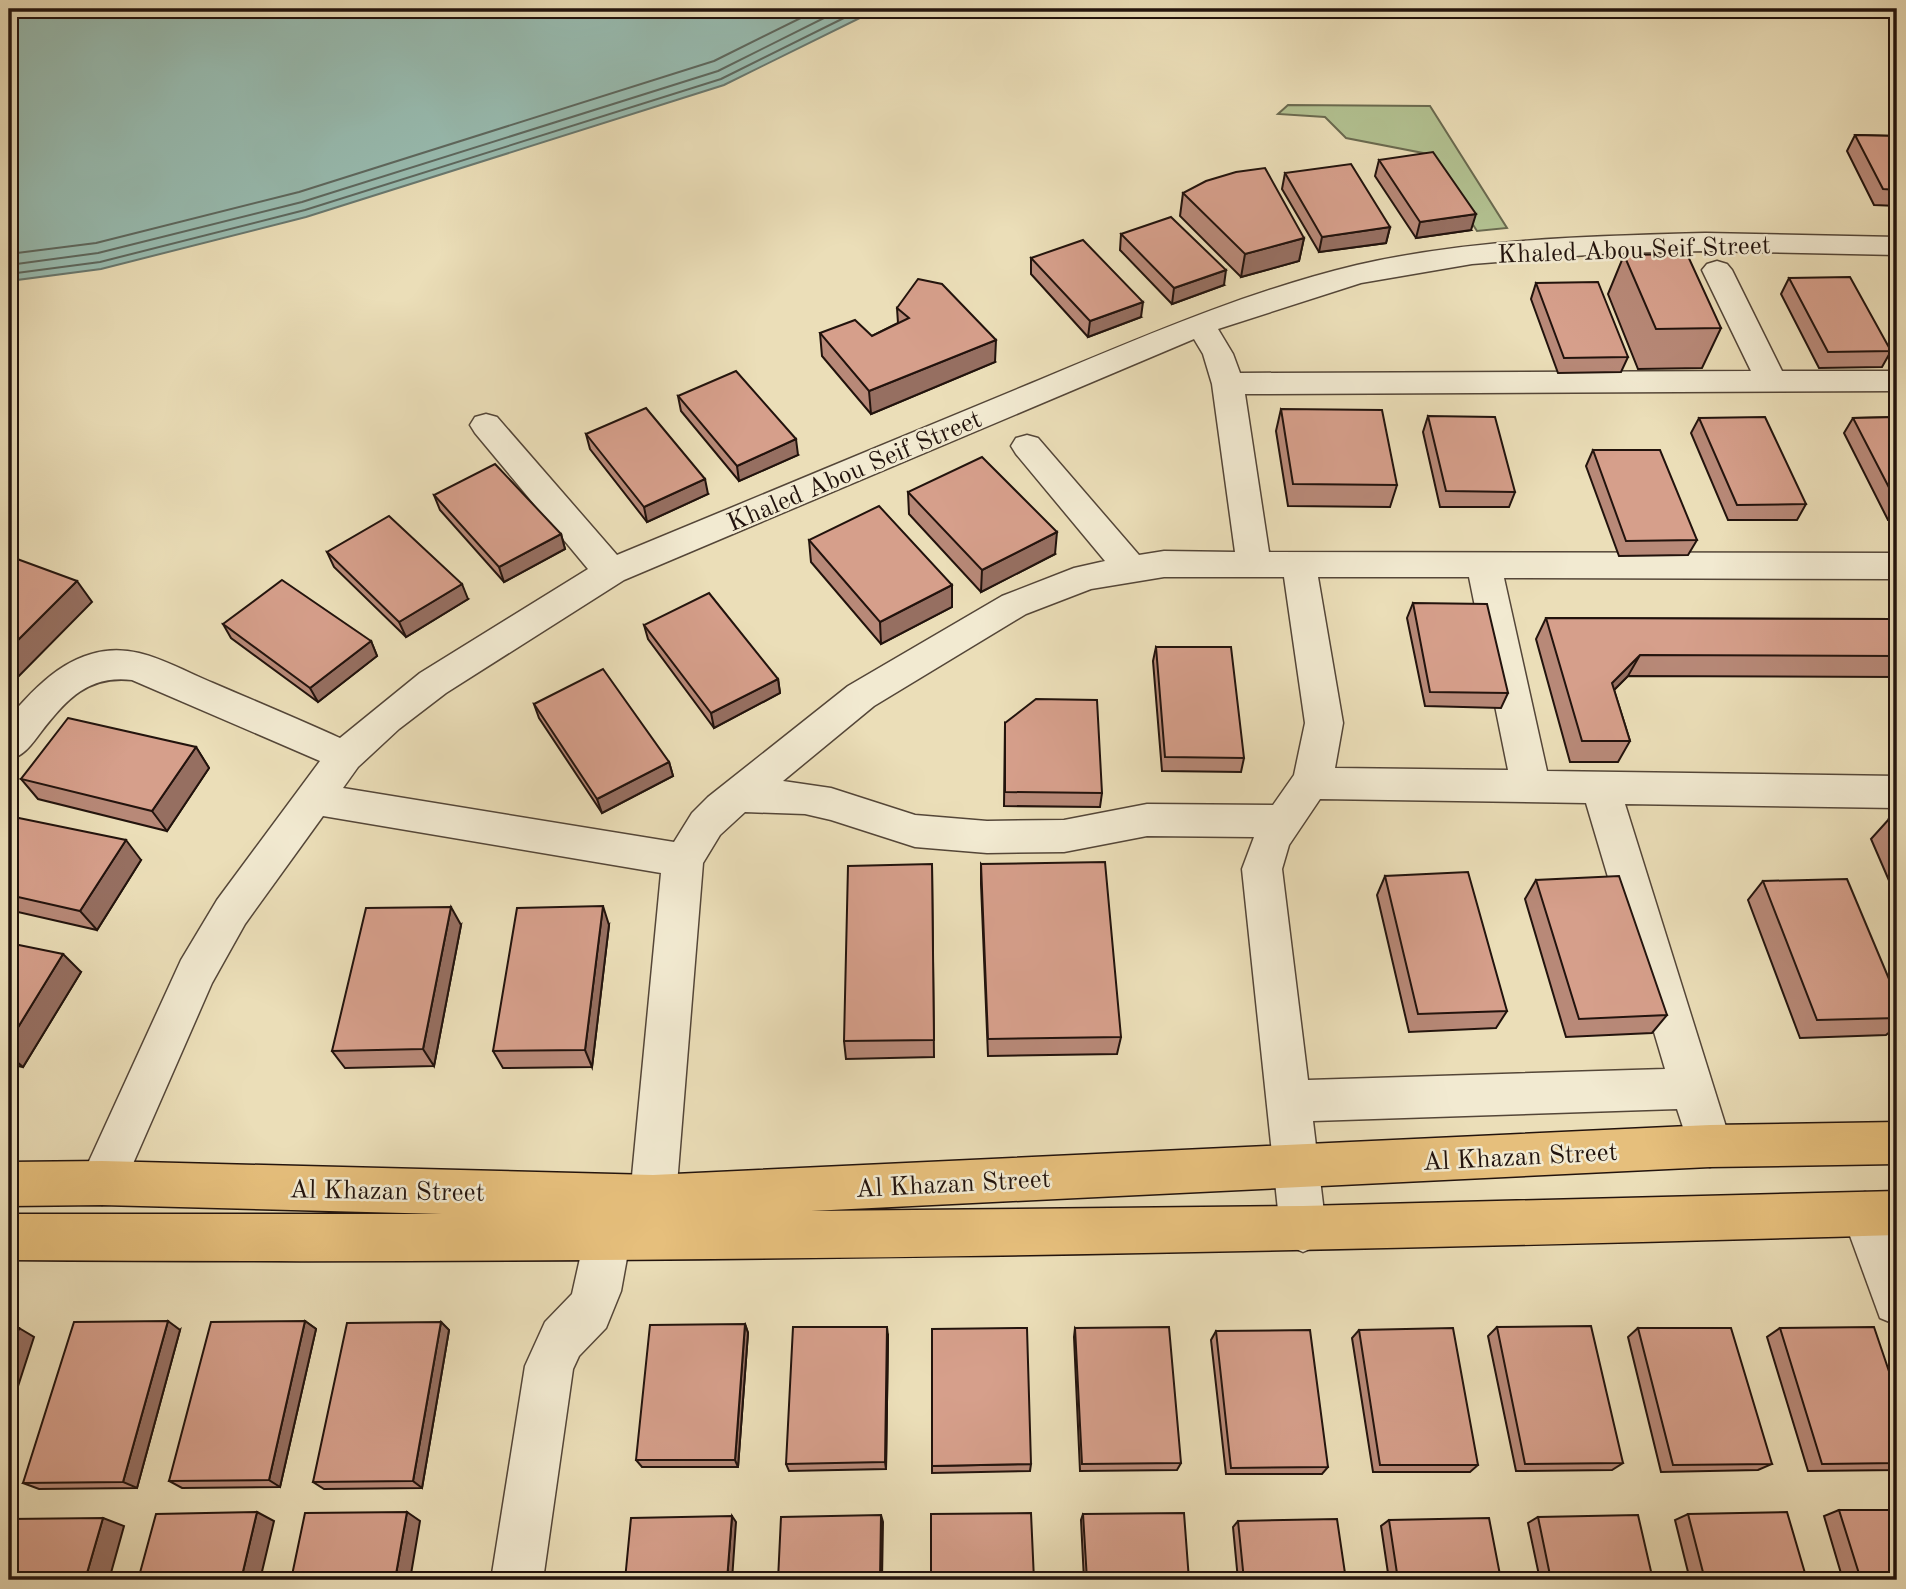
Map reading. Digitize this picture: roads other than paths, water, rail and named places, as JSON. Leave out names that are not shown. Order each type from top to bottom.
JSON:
[{"type":"main road","name":"Al Khazan Street","points":[[9,1184],[102,1183],[653,1197],[1710,1146],[1897,1143]]},
{"type":"main road","name":"Al Khazan Street","points":[[9,1237],[608,1236],[1303,1229],[1881,1214]]},
{"type":"street","name":"Khaled Abou Seif Street","points":[[102,1183],[196,973],[231,912],[345,756],[433,682],[612,571],[1200,326],[1305,289],[1359,274],[1496,252],[1613,244],[1706,242],[1897,246]]},
{"type":"street","points":[[1717,270],[1771,381]]},
{"type":"street","points":[[1200,326],[1218,354],[1228,384],[1254,564]]},
{"type":"street","points":[[1228,384],[1897,380]]},
{"type":"street","points":[[486,425],[594,554],[612,571]]},
{"type":"street","points":[[1027,446],[1132,570]]},
{"type":"street","points":[[653,1197],[680,880],[684,860],[706,824],[861,696],[1014,605],[1086,578],[1164,564],[1897,566]]},
{"type":"street","points":[[1299,564],[1324,723],[1322,747],[1309,783],[1281,821],[1265,854],[1263,877],[1303,1229]]},
{"type":"street","points":[[1484,565],[1531,786]]},
{"type":"street","points":[[9,745],[57,687],[71,676],[106,663],[123,663],[137,666],[345,756]]},
{"type":"street","points":[[1309,783],[1897,792]]},
{"type":"street","points":[[1601,788],[1710,1146]]},
{"type":"street","points":[[738,796],[774,795],[809,799],[842,807],[907,831],[941,834],[1064,836],[1120,823],[1148,820],[1281,821]]},
{"type":"street","points":[[315,799],[684,860]]},
{"type":"street","points":[[1288,1101],[1692,1088]]},
{"type":"street","points":[[1881,1214],[1897,1301]]},
{"type":"street","points":[[517,1580],[549,1366],[562,1339],[589,1311],[597,1291],[608,1236]]},
{"type":"water","points":[[9,9],[878,9],[724,85],[306,217],[101,269],[9,281]]}]
